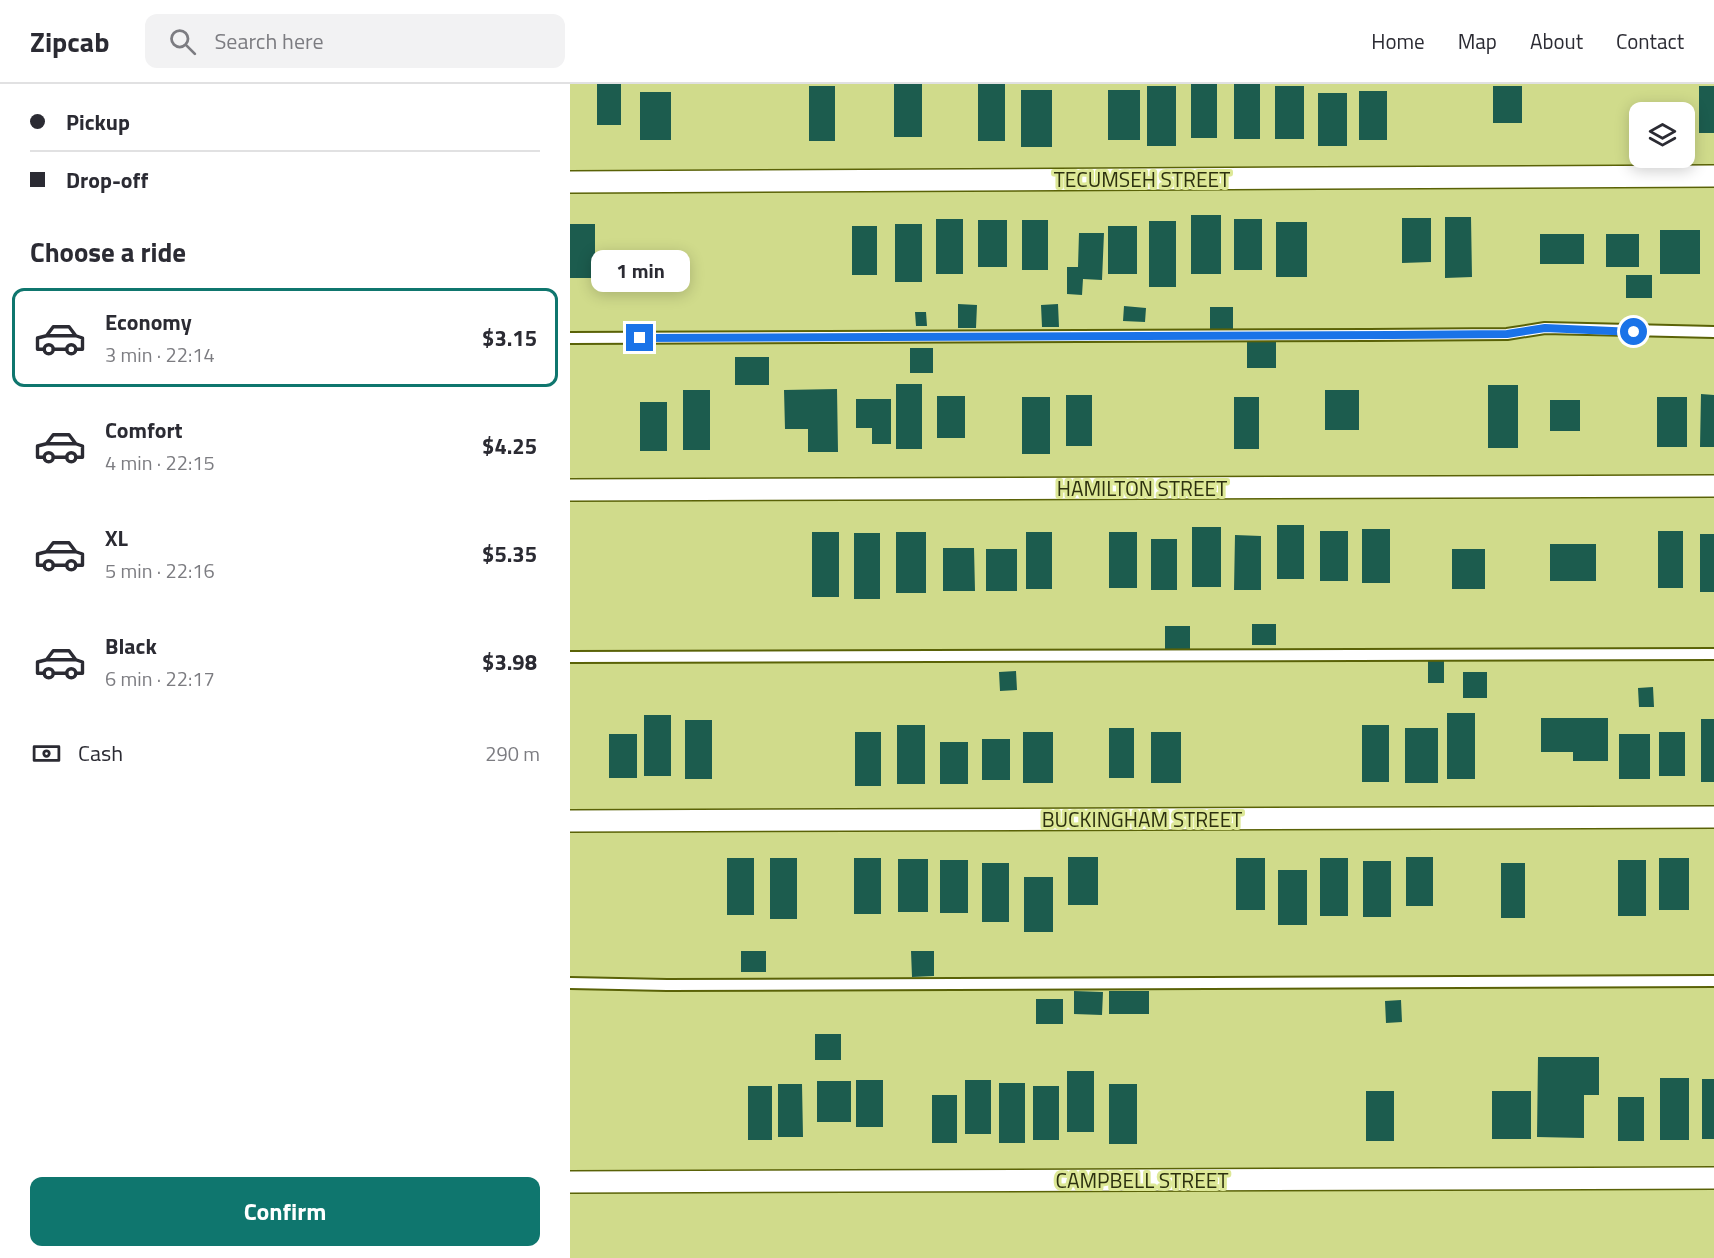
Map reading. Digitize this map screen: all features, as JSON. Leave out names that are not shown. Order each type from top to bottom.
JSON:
[{"type":"street","name":"TECUMSEH STREET","points":[[570,182],[1714,176]]},
{"type":"street","name":"HAMILTON STREET","points":[[570,490],[1714,486]]},
{"type":"street","name":"BUCKINGHAM STREET","points":[[570,821],[1714,817]]},
{"type":"street","name":"CAMPBELL STREET","points":[[570,1182],[1714,1178]]},
{"type":"lane","points":[[570,338],[1507,334],[1545,328],[1714,332]]},
{"type":"lane","points":[[570,657],[1714,654]]},
{"type":"lane","points":[[570,983],[667,985],[1714,981]]},
{"type":"building","points":[[597,84],[621,84],[621,125],[597,125]]},
{"type":"building","points":[[894,84],[922,84],[922,137],[894,137]]},
{"type":"building","points":[[978,84],[1005,84],[1005,141],[978,141]]},
{"type":"building","points":[[1191,84],[1217,84],[1217,138],[1191,138]]},
{"type":"building","points":[[1234,84],[1260,84],[1260,139],[1234,139]]},
{"type":"building","points":[[809,86],[835,86],[835,141],[809,141]]},
{"type":"building","points":[[1147,86],[1176,86],[1176,146],[1147,146]]},
{"type":"building","points":[[1275,86],[1304,86],[1304,139],[1275,139]]},
{"type":"building","points":[[1493,86],[1522,86],[1522,123],[1493,123]]},
{"type":"building","points":[[1699,86],[1714,86],[1714,133],[1699,133]]},
{"type":"building","points":[[1021,90],[1052,90],[1052,147],[1021,147]]},
{"type":"building","points":[[1108,90],[1140,90],[1140,140],[1108,140]]},
{"type":"building","points":[[1359,91],[1387,91],[1387,140],[1359,140]]},
{"type":"building","points":[[640,92],[671,92],[671,140],[640,140]]},
{"type":"building","points":[[1318,93],[1347,93],[1347,146],[1318,146]]},
{"type":"building","points":[[1191,215],[1221,215],[1221,274],[1191,274]]},
{"type":"building","points":[[1445,217],[1471,217],[1472,277],[1445,278]]},
{"type":"building","points":[[1402,218],[1431,218],[1431,262],[1402,263]]},
{"type":"building","points":[[936,219],[963,219],[963,274],[936,274]]},
{"type":"building","points":[[1234,219],[1262,219],[1262,270],[1234,270]]},
{"type":"building","points":[[978,220],[1007,220],[1007,267],[978,267]]},
{"type":"building","points":[[1022,220],[1048,220],[1048,270],[1022,270]]},
{"type":"building","points":[[1149,221],[1176,221],[1176,287],[1149,287]]},
{"type":"building","points":[[1276,222],[1307,222],[1307,277],[1276,277]]},
{"type":"building","points":[[570,224],[595,224],[595,278],[570,278]]},
{"type":"building","points":[[895,224],[922,224],[922,282],[895,282]]},
{"type":"building","points":[[852,226],[877,226],[877,275],[852,275]]},
{"type":"building","points":[[1108,226],[1137,226],[1137,274],[1108,274]]},
{"type":"building","points":[[1660,230],[1700,230],[1700,274],[1660,274]]},
{"type":"building","points":[[1079,233],[1104,233],[1102,280],[1083,279],[1082,295],[1067,294],[1067,267],[1078,267]]},
{"type":"building","points":[[1540,234],[1584,234],[1584,264],[1540,264]]},
{"type":"building","points":[[1606,234],[1639,234],[1639,267],[1606,267]]},
{"type":"building","points":[[1626,275],[1652,275],[1652,298],[1626,298]]},
{"type":"building","points":[[958,304],[977,305],[976,328],[958,328]]},
{"type":"building","points":[[1058,304],[1059,327],[1042,327],[1041,305]]},
{"type":"building","points":[[1124,306],[1146,308],[1145,322],[1123,321]]},
{"type":"building","points":[[1210,307],[1233,307],[1233,329],[1210,329]]},
{"type":"building","points":[[915,312],[926,312],[927,326],[916,326]]},
{"type":"building","points":[[1247,342],[1276,342],[1276,368],[1247,368]]},
{"type":"building","points":[[910,348],[933,348],[933,373],[910,373]]},
{"type":"building","points":[[735,357],[769,357],[769,385],[735,385]]},
{"type":"building","points":[[896,384],[922,384],[922,449],[896,449]]},
{"type":"building","points":[[1488,385],[1518,385],[1518,448],[1488,448]]},
{"type":"building","points":[[837,389],[838,452],[808,452],[808,429],[785,429],[784,390]]},
{"type":"building","points":[[683,390],[710,390],[710,450],[683,450]]},
{"type":"building","points":[[1325,390],[1359,390],[1359,430],[1325,430]]},
{"type":"building","points":[[1701,394],[1714,395],[1714,447],[1700,447]]},
{"type":"building","points":[[1066,395],[1092,395],[1092,446],[1066,446]]},
{"type":"building","points":[[937,396],[965,396],[965,438],[937,438]]},
{"type":"building","points":[[1022,397],[1050,397],[1050,454],[1022,454]]},
{"type":"building","points":[[1234,397],[1259,397],[1259,449],[1234,449]]},
{"type":"building","points":[[1657,397],[1687,397],[1687,447],[1657,447]]},
{"type":"building","points":[[856,399],[891,399],[891,444],[872,444],[872,428],[856,428]]},
{"type":"building","points":[[1550,400],[1580,400],[1580,431],[1550,431]]},
{"type":"building","points":[[640,402],[667,402],[667,451],[640,451]]},
{"type":"building","points":[[1277,525],[1304,525],[1304,579],[1277,579]]},
{"type":"building","points":[[1192,527],[1221,527],[1221,587],[1192,587]]},
{"type":"building","points":[[1362,529],[1390,529],[1390,583],[1362,583]]},
{"type":"building","points":[[1320,531],[1348,531],[1348,581],[1320,581]]},
{"type":"building","points":[[1658,531],[1683,531],[1683,588],[1658,588]]},
{"type":"building","points":[[812,532],[839,532],[839,597],[812,597]]},
{"type":"building","points":[[896,532],[926,532],[926,593],[896,593]]},
{"type":"building","points":[[1026,532],[1052,532],[1052,589],[1026,589]]},
{"type":"building","points":[[1109,532],[1137,532],[1137,588],[1109,588]]},
{"type":"building","points":[[854,533],[880,533],[880,599],[854,599]]},
{"type":"building","points":[[1700,534],[1714,534],[1714,592],[1700,592]]},
{"type":"building","points":[[1235,535],[1261,536],[1261,590],[1234,590]]},
{"type":"building","points":[[1151,539],[1177,539],[1177,590],[1151,590]]},
{"type":"building","points":[[1550,544],[1596,544],[1596,581],[1550,581]]},
{"type":"building","points":[[943,548],[974,548],[975,591],[943,591]]},
{"type":"building","points":[[986,549],[1017,549],[1017,591],[986,591]]},
{"type":"building","points":[[1452,549],[1485,549],[1485,589],[1452,589]]},
{"type":"building","points":[[1252,624],[1276,624],[1276,645],[1252,645]]},
{"type":"building","points":[[1165,626],[1190,626],[1190,650],[1165,650]]},
{"type":"building","points":[[1428,659],[1444,660],[1444,683],[1428,683]]},
{"type":"building","points":[[1016,671],[1017,690],[1000,691],[999,672]]},
{"type":"building","points":[[1463,672],[1487,672],[1487,698],[1463,698]]},
{"type":"building","points":[[1653,687],[1654,707],[1639,707],[1638,688]]},
{"type":"building","points":[[1447,713],[1475,713],[1475,779],[1447,779]]},
{"type":"building","points":[[644,715],[671,715],[671,776],[644,776]]},
{"type":"building","points":[[1541,718],[1608,718],[1608,761],[1573,761],[1573,752],[1541,752]]},
{"type":"building","points":[[1701,719],[1714,719],[1714,782],[1701,782]]},
{"type":"building","points":[[685,720],[712,720],[712,779],[685,779]]},
{"type":"building","points":[[897,725],[925,725],[925,784],[897,784]]},
{"type":"building","points":[[1362,725],[1389,725],[1389,782],[1362,782]]},
{"type":"building","points":[[1109,728],[1134,728],[1134,778],[1109,778]]},
{"type":"building","points":[[1405,728],[1438,728],[1438,783],[1405,783]]},
{"type":"building","points":[[855,732],[881,732],[881,786],[855,786]]},
{"type":"building","points":[[1023,732],[1053,732],[1053,783],[1023,783]]},
{"type":"building","points":[[1151,732],[1181,732],[1181,783],[1151,783]]},
{"type":"building","points":[[1659,732],[1685,732],[1685,776],[1659,776]]},
{"type":"building","points":[[609,734],[637,734],[637,778],[609,778]]},
{"type":"building","points":[[1619,734],[1650,734],[1650,779],[1619,779]]},
{"type":"building","points":[[982,739],[1010,739],[1010,780],[982,780]]},
{"type":"building","points":[[940,742],[968,742],[968,784],[940,784]]},
{"type":"building","points":[[1068,857],[1098,857],[1098,905],[1068,905]]},
{"type":"building","points":[[1406,857],[1433,857],[1433,906],[1406,906]]},
{"type":"building","points":[[727,858],[754,858],[754,915],[727,915]]},
{"type":"building","points":[[770,858],[797,858],[797,919],[770,919]]},
{"type":"building","points":[[854,858],[881,858],[881,914],[854,914]]},
{"type":"building","points":[[1236,858],[1265,858],[1265,910],[1236,910]]},
{"type":"building","points":[[1320,858],[1348,858],[1348,916],[1320,916]]},
{"type":"building","points":[[1659,858],[1689,858],[1689,910],[1659,910]]},
{"type":"building","points":[[898,859],[928,859],[928,912],[898,912]]},
{"type":"building","points":[[940,860],[968,860],[968,913],[940,913]]},
{"type":"building","points":[[1618,860],[1646,860],[1646,916],[1618,916]]},
{"type":"building","points":[[1363,861],[1391,861],[1391,917],[1363,917]]},
{"type":"building","points":[[982,863],[1009,863],[1009,922],[982,922]]},
{"type":"building","points":[[1501,863],[1525,863],[1525,918],[1501,918]]},
{"type":"building","points":[[1278,870],[1307,870],[1307,925],[1278,925]]},
{"type":"building","points":[[1024,877],[1053,877],[1053,932],[1024,932]]},
{"type":"building","points":[[741,951],[766,951],[766,972],[741,972]]},
{"type":"building","points":[[911,951],[934,951],[934,976],[912,977]]},
{"type":"building","points":[[1074,991],[1103,992],[1102,1015],[1074,1014]]},
{"type":"building","points":[[1109,991],[1149,991],[1149,1014],[1109,1014]]},
{"type":"building","points":[[1036,999],[1063,999],[1063,1024],[1036,1024]]},
{"type":"building","points":[[1401,1000],[1402,1022],[1386,1023],[1385,1001]]},
{"type":"building","points":[[815,1034],[841,1034],[841,1060],[815,1060]]},
{"type":"building","points":[[1538,1057],[1599,1057],[1599,1095],[1584,1095],[1584,1138],[1537,1137]]},
{"type":"building","points":[[1067,1071],[1094,1071],[1094,1132],[1067,1132]]},
{"type":"building","points":[[1660,1078],[1689,1078],[1689,1140],[1660,1140]]},
{"type":"building","points":[[1702,1079],[1714,1079],[1714,1139],[1702,1139]]},
{"type":"building","points":[[856,1080],[883,1080],[883,1127],[856,1127]]},
{"type":"building","points":[[965,1080],[991,1080],[991,1134],[965,1134]]},
{"type":"building","points":[[817,1081],[851,1081],[851,1122],[817,1122]]},
{"type":"building","points":[[999,1083],[1025,1083],[1025,1143],[999,1143]]},
{"type":"building","points":[[778,1084],[802,1084],[803,1137],[778,1137]]},
{"type":"building","points":[[1109,1084],[1137,1084],[1137,1144],[1109,1144]]},
{"type":"building","points":[[748,1086],[772,1086],[772,1140],[748,1140]]},
{"type":"building","points":[[1033,1086],[1059,1086],[1059,1140],[1033,1140]]},
{"type":"building","points":[[1366,1091],[1394,1091],[1394,1141],[1366,1141]]},
{"type":"building","points":[[1492,1091],[1531,1091],[1531,1139],[1492,1139]]},
{"type":"building","points":[[932,1095],[957,1095],[957,1143],[932,1143]]},
{"type":"building","points":[[1618,1097],[1644,1097],[1644,1141],[1618,1141]]},
{"type":"route","points":[[640,338],[1507,334],[1545,328],[1634,332]]}]
